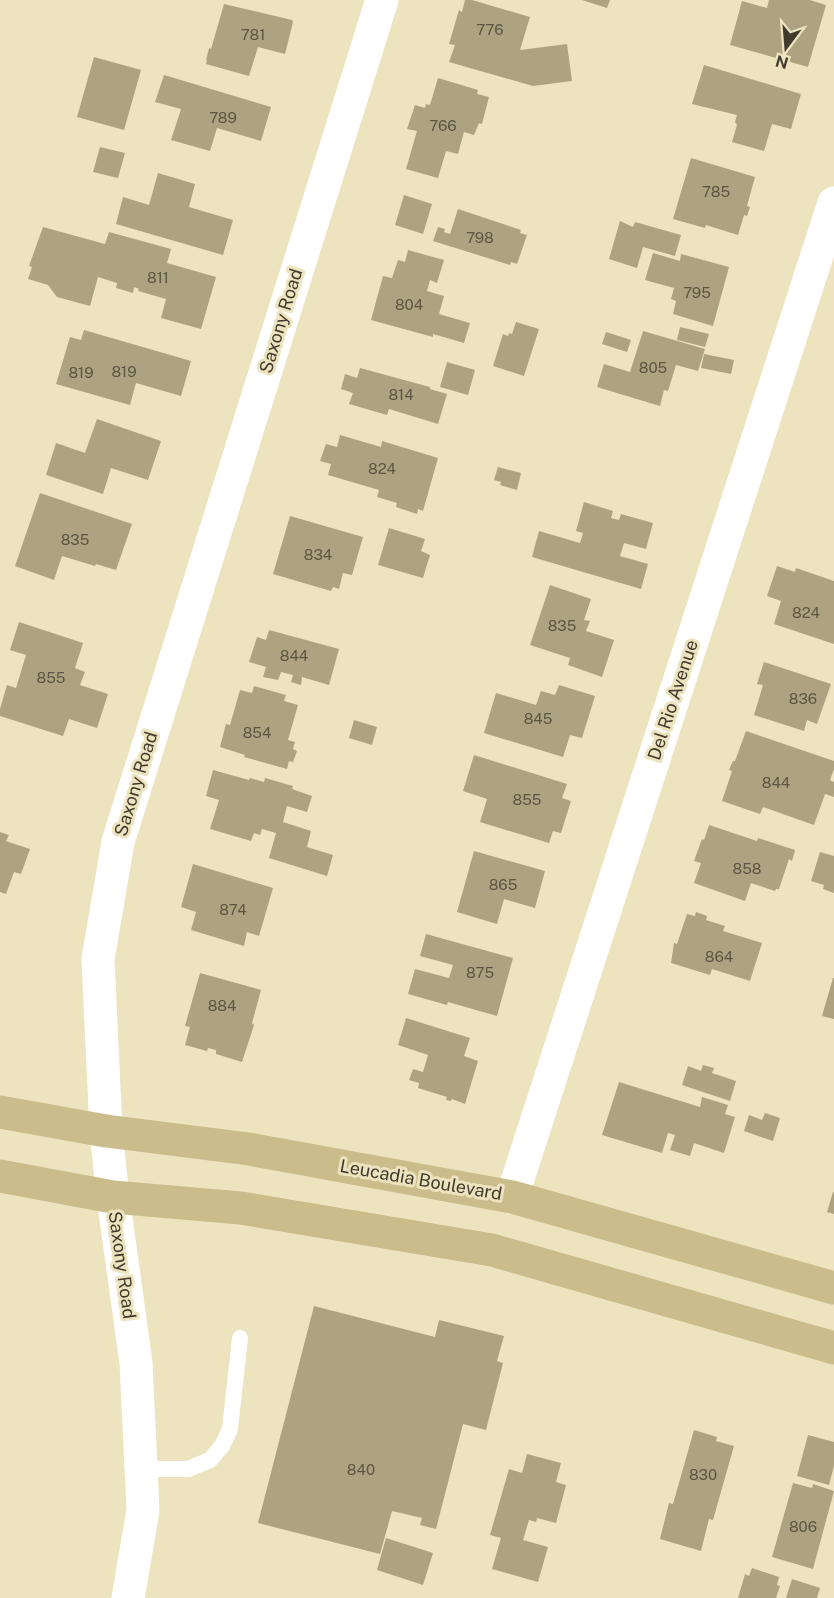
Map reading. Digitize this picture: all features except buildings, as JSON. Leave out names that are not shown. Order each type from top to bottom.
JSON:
[{"type":"main road","name":"Leucadia Boulevard","points":[[0,1112],[106,1131],[249,1149],[512,1197],[834,1288]]},
{"type":"main road","points":[[0,1176],[113,1197],[241,1208],[492,1250],[834,1347]]},
{"type":"street","name":"Saxony Road","points":[[128,1598],[144,1510],[136,1363],[106,1131],[98,959],[118,842],[382,0]]},
{"type":"street","name":"Del Rio Avenue","points":[[512,1197],[834,203]]},
{"type":"lane","points":[[141,1469],[188,1469],[210,1460],[222,1446],[230,1429],[240,1338]]}]
